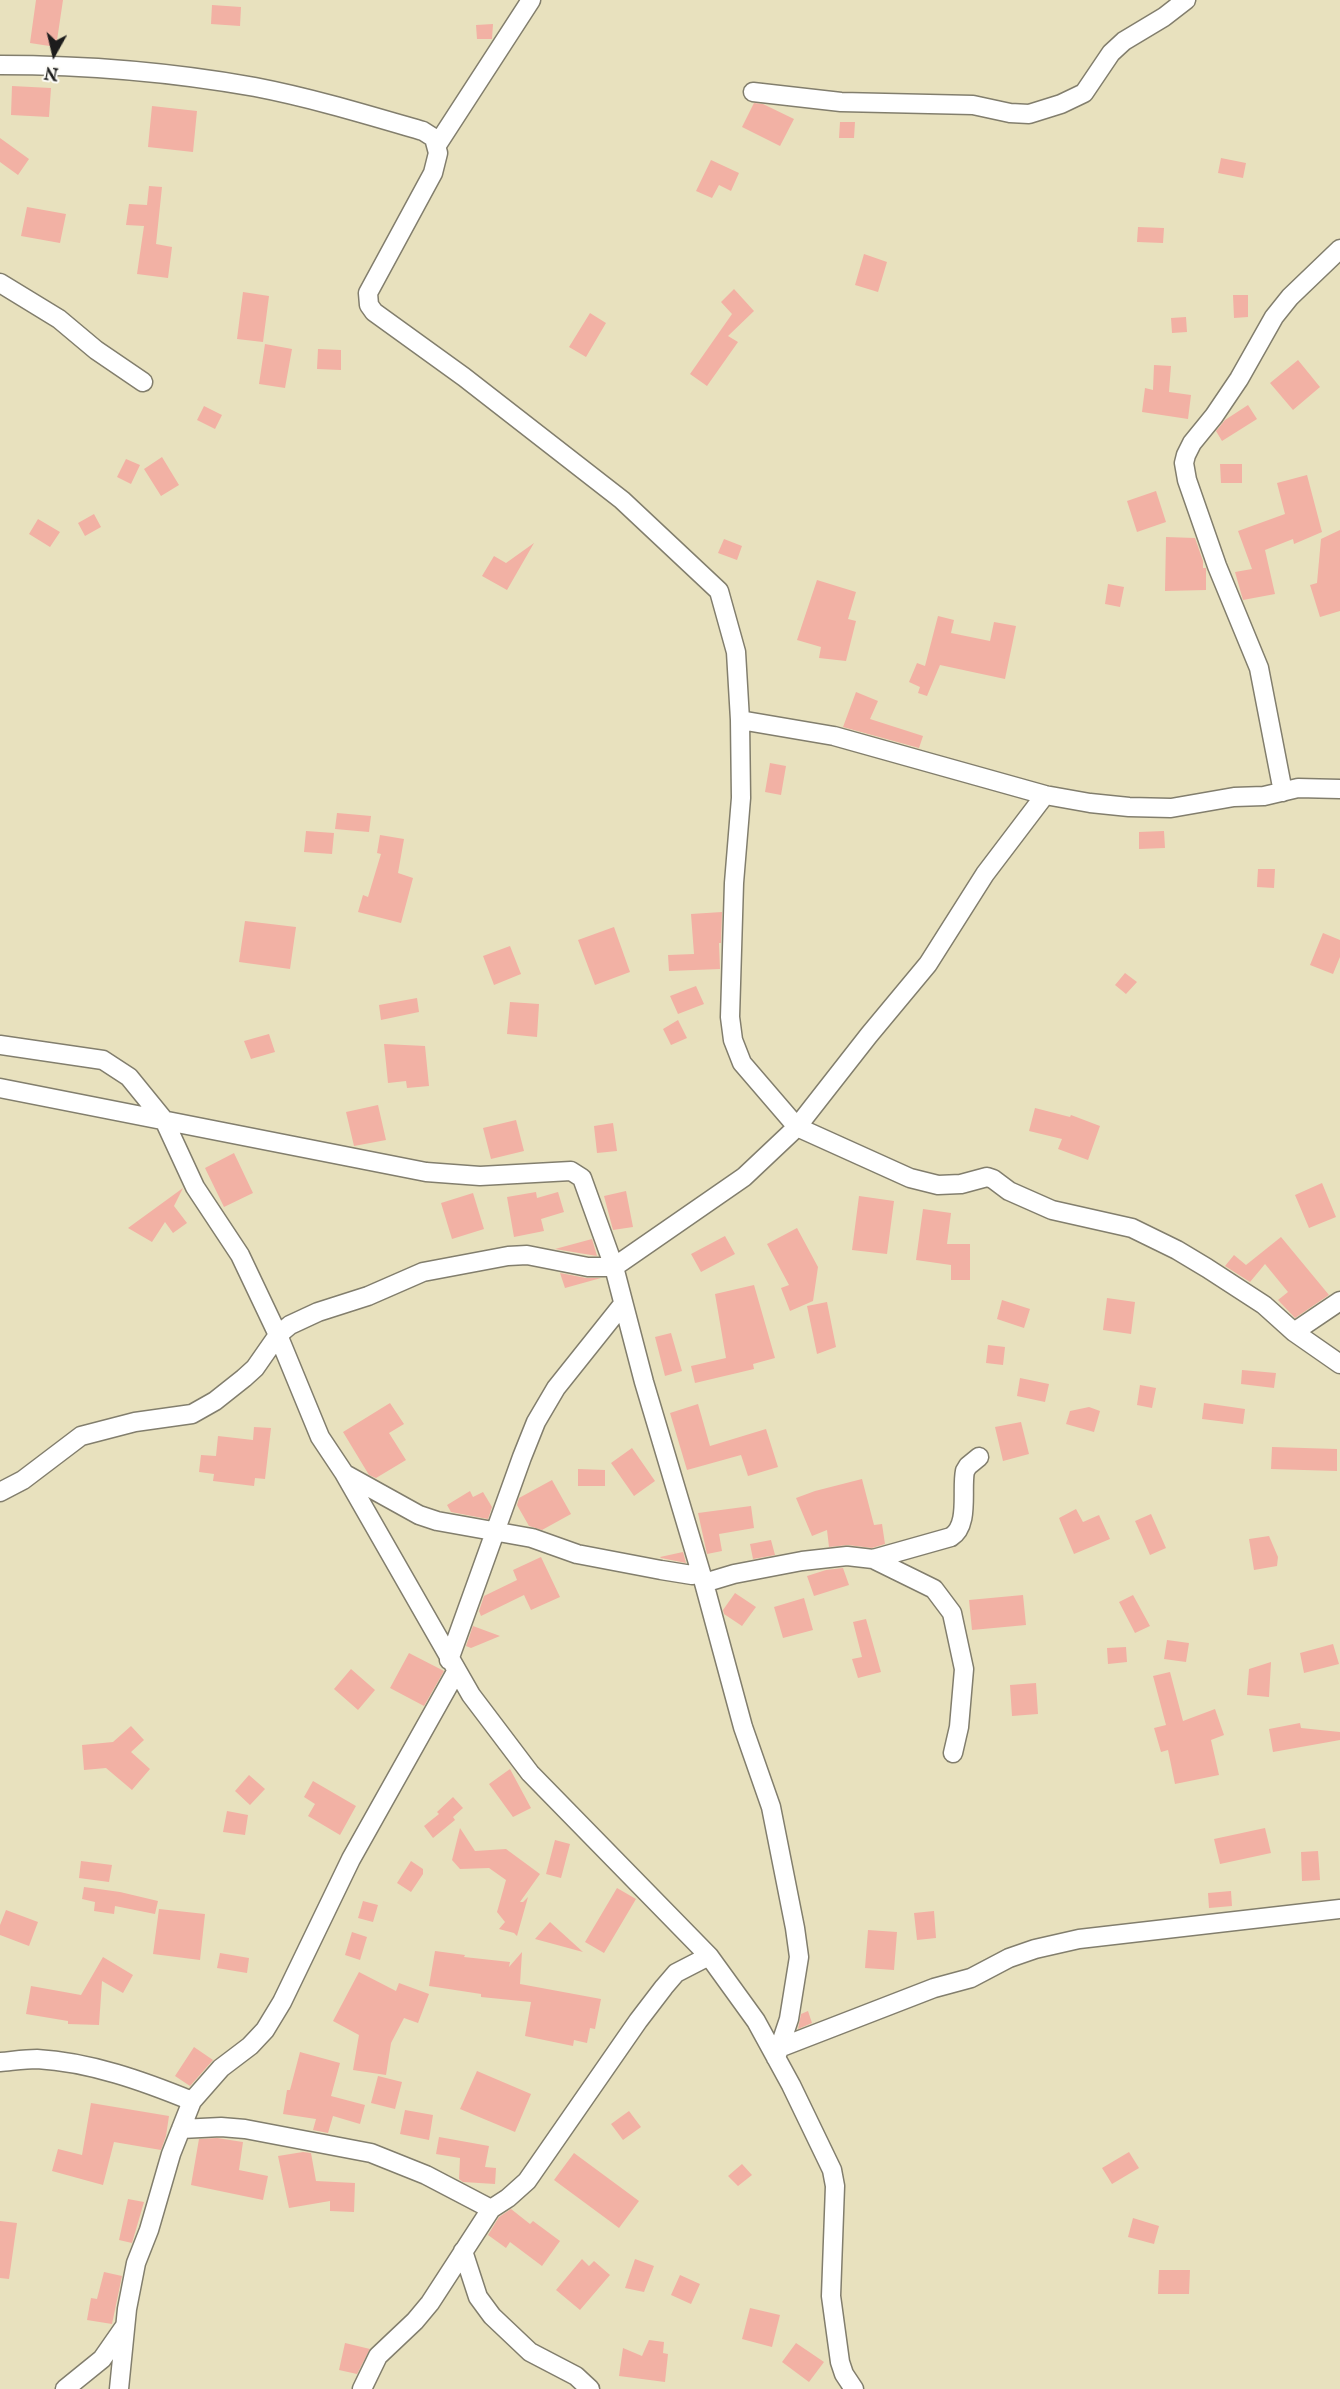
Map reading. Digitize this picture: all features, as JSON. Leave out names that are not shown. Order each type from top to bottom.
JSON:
[{"type":"street","points":[[437,146],[531,0]]},
{"type":"street","points":[[753,92],[841,102],[973,105],[1010,113],[1029,114],[1061,104],[1084,93],[1111,53],[1124,41],[1164,17],[1186,0]]},
{"type":"street","points":[[0,65],[114,68],[255,87],[339,107],[423,131],[434,138],[438,153],[433,173],[368,293],[369,305],[374,312],[622,500],[719,591],[736,652],[740,720],[741,798],[734,883],[730,1017],[733,1040],[742,1063],[797,1127],[910,1178],[938,1185],[993,1179],[1009,1191],[1052,1210],[1132,1228],[1178,1250],[1264,1305],[1294,1332],[1340,1364]]},
{"type":"street","points":[[1283,792],[1259,668],[1217,566],[1187,480],[1184,463],[1192,442],[1214,416],[1239,379],[1274,317],[1290,297],[1340,249]]},
{"type":"street","points":[[0,283],[59,319],[96,350],[143,382]]},
{"type":"street","points":[[740,720],[834,736],[1045,795],[1129,807],[1171,808],[1298,788],[1340,789]]},
{"type":"street","points":[[0,1492],[23,1480],[81,1436],[102,1429],[160,1418],[180,1417],[198,1411],[255,1368],[278,1335],[290,1325],[318,1312],[368,1296],[423,1272],[528,1255],[588,1267],[614,1267],[744,1178],[797,1127],[928,964],[985,874],[1045,795]]},
{"type":"street","points":[[0,1045],[104,1060],[129,1077],[164,1120],[195,1186],[240,1255],[278,1335],[320,1437],[344,1473],[471,1695],[530,1773],[709,1956],[778,2053],[832,2170],[835,2186],[831,2296],[844,2384]]},
{"type":"street","points":[[0,1088],[426,1173],[480,1176],[571,1171],[582,1178],[614,1267],[743,1727],[771,1807],[799,1957],[795,1994],[778,2053]]},
{"type":"street","points":[[1294,1332],[1340,1301]]},
{"type":"street","points":[[119,2389],[136,2263],[149,2230],[171,2154],[192,2102],[221,2068],[250,2046],[265,2030],[282,2002],[351,1859],[453,1666],[496,1530],[537,1422],[556,1388],[623,1304]]},
{"type":"street","points":[[873,1560],[956,1534],[962,1518],[965,1472],[968,1466],[979,1458]]},
{"type":"street","points":[[344,1473],[419,1515],[437,1521],[496,1530],[532,1538],[577,1554],[702,1578],[802,1561],[847,1556],[873,1560],[934,1589],[952,1613],[964,1669],[959,1727],[953,1753]]},
{"type":"street","points":[[778,2053],[934,1988],[970,1978],[1009,1958],[1035,1949],[1102,1936],[1340,1909]]},
{"type":"street","points":[[362,2389],[378,2356],[415,2321],[430,2303],[491,2209],[508,2198],[526,2181],[638,2021],[676,1973],[690,1936]]},
{"type":"street","points":[[676,1973],[709,1956]]},
{"type":"street","points":[[0,2062],[35,2059],[81,2066],[144,2082],[192,2102]]},
{"type":"street","points":[[181,2128],[245,2129],[371,2153],[399,2162],[491,2209]]},
{"type":"street","points":[[463,2251],[478,2297],[492,2316],[530,2352],[576,2376],[590,2389]]},
{"type":"street","points":[[65,2389],[102,2359],[126,2324]]},
{"type":"building","points":[[36,0],[63,0],[56,47],[30,43]]},
{"type":"building","points":[[212,5],[241,7],[240,26],[211,24]]},
{"type":"building","points":[[493,24],[492,39],[477,39],[476,25]]},
{"type":"building","points":[[12,86],[51,88],[49,117],[11,115]]},
{"type":"building","points":[[754,103],[763,104],[794,119],[780,146],[742,127]]},
{"type":"building","points":[[152,106],[197,111],[193,152],[148,147]]},
{"type":"building","points":[[840,122],[855,122],[854,138],[839,138]]},
{"type":"building","points":[[0,138],[29,159],[18,175],[0,162]]},
{"type":"building","points":[[1221,158],[1246,163],[1243,178],[1218,173]]},
{"type":"building","points":[[711,160],[739,173],[731,191],[719,185],[712,198],[696,191]]},
{"type":"building","points":[[149,186],[162,187],[156,244],[172,247],[168,278],[137,274],[144,226],[126,225],[129,204],[147,205]]},
{"type":"building","points":[[27,207],[66,214],[60,243],[21,236]]},
{"type":"building","points":[[1138,227],[1164,228],[1163,243],[1137,242]]},
{"type":"building","points":[[864,254],[887,262],[878,292],[855,285]]},
{"type":"building","points":[[734,289],[754,311],[728,336],[738,342],[707,386],[690,374],[732,314],[721,302]]},
{"type":"building","points":[[243,292],[269,296],[263,342],[237,339]]},
{"type":"building","points":[[1233,295],[1248,295],[1248,317],[1234,318]]},
{"type":"building","points":[[590,313],[606,323],[586,357],[569,347]]},
{"type":"building","points":[[1186,317],[1187,332],[1172,333],[1171,318]]},
{"type":"building","points":[[265,344],[292,349],[285,388],[259,384]]},
{"type":"building","points":[[318,349],[341,350],[341,370],[317,369]]},
{"type":"building","points":[[1298,360],[1320,387],[1293,410],[1270,383]]},
{"type":"building","points":[[1154,365],[1171,366],[1169,392],[1191,395],[1188,419],[1142,412],[1145,388],[1153,390]]},
{"type":"building","points":[[1248,405],[1257,419],[1222,441],[1216,431],[1225,420]]},
{"type":"building","points":[[204,406],[222,415],[215,429],[197,420]]},
{"type":"building","points":[[162,457],[179,485],[161,496],[144,469]]},
{"type":"building","points":[[126,459],[140,465],[131,484],[117,477]]},
{"type":"building","points":[[1220,464],[1242,464],[1242,483],[1221,483]]},
{"type":"building","points":[[1307,475],[1322,532],[1294,544],[1293,539],[1265,550],[1275,594],[1243,600],[1235,572],[1252,569],[1238,531],[1285,514],[1277,483]]},
{"type":"building","points":[[1156,491],[1166,522],[1137,532],[1127,501]]},
{"type":"building","points":[[94,514],[101,527],[85,536],[78,523]]},
{"type":"building","points":[[38,519],[60,532],[50,547],[29,534]]},
{"type":"building","points":[[1340,530],[1340,611],[1320,617],[1310,585],[1317,583],[1321,539]]},
{"type":"building","points":[[1166,537],[1195,538],[1203,561],[1203,568],[1206,568],[1206,590],[1165,591]]},
{"type":"building","points":[[724,539],[742,546],[737,560],[718,553]]},
{"type":"building","points":[[534,543],[507,590],[482,576],[494,556],[506,563]]},
{"type":"building","points":[[817,580],[856,592],[848,619],[856,621],[846,661],[819,658],[821,647],[797,640]]},
{"type":"building","points":[[1108,584],[1124,587],[1120,607],[1105,604]]},
{"type":"building","points":[[938,616],[954,620],[951,633],[990,641],[994,622],[1016,626],[1005,679],[940,665],[927,696],[918,693],[920,687],[909,682],[917,663],[925,666]]},
{"type":"building","points":[[856,692],[878,701],[870,719],[923,736],[919,748],[843,727]]},
{"type":"building","points":[[770,763],[786,766],[781,795],[765,792]]},
{"type":"building","points":[[337,813],[371,816],[369,832],[335,829]]},
{"type":"building","points":[[306,831],[334,833],[332,854],[304,852]]},
{"type":"building","points":[[1164,831],[1165,848],[1139,849],[1139,832]]},
{"type":"building","points":[[380,835],[404,839],[398,873],[413,878],[401,923],[358,912],[363,895],[368,897],[381,854],[377,853]]},
{"type":"building","points":[[1258,869],[1275,869],[1274,888],[1257,887]]},
{"type":"building","points":[[722,912],[721,943],[719,943],[720,969],[669,971],[668,955],[694,954],[691,914]]},
{"type":"building","points":[[245,921],[296,927],[290,969],[239,962]]},
{"type":"building","points":[[614,927],[630,972],[595,985],[578,940]]},
{"type":"building","points":[[1323,933],[1340,940],[1340,957],[1333,974],[1310,965]]},
{"type":"building","points":[[510,946],[521,974],[494,985],[483,956]]},
{"type":"building","points":[[1125,973],[1137,982],[1126,994],[1115,985]]},
{"type":"building","points":[[696,986],[704,1004],[678,1014],[670,996]]},
{"type":"building","points":[[417,998],[419,1012],[381,1020],[379,1005]]},
{"type":"building","points":[[510,1002],[539,1004],[537,1037],[507,1034]]},
{"type":"building","points":[[678,1020],[687,1038],[671,1045],[663,1029]]},
{"type":"building","points":[[269,1034],[275,1052],[251,1059],[244,1041]]},
{"type":"building","points":[[384,1044],[425,1046],[429,1086],[407,1088],[406,1081],[388,1083]]},
{"type":"building","points":[[378,1105],[386,1140],[354,1146],[346,1112]]},
{"type":"building","points":[[1035,1108],[1070,1117],[1071,1115],[1100,1126],[1088,1160],[1058,1149],[1062,1139],[1029,1131]]},
{"type":"building","points":[[516,1120],[524,1151],[491,1159],[483,1128]]},
{"type":"building","points":[[613,1123],[617,1151],[597,1153],[594,1126]]},
{"type":"building","points":[[234,1153],[253,1193],[224,1207],[205,1168]]},
{"type":"building","points":[[1322,1183],[1336,1217],[1309,1228],[1295,1195]]},
{"type":"building","points":[[183,1188],[174,1206],[187,1223],[173,1233],[165,1222],[152,1242],[128,1228]]},
{"type":"building","points":[[626,1191],[633,1227],[613,1230],[604,1196]]},
{"type":"building","points":[[536,1192],[537,1198],[558,1192],[564,1212],[541,1219],[544,1231],[514,1237],[507,1197]]},
{"type":"building","points":[[473,1193],[484,1229],[452,1239],[441,1203]]},
{"type":"building","points":[[859,1196],[894,1201],[887,1254],[852,1250]]},
{"type":"building","points":[[923,1209],[951,1213],[947,1244],[970,1244],[970,1280],[951,1280],[951,1265],[916,1260]]},
{"type":"building","points":[[797,1228],[818,1267],[813,1301],[790,1311],[781,1288],[789,1285],[767,1244]]},
{"type":"building","points":[[725,1236],[735,1254],[701,1272],[691,1254]]},
{"type":"building","points":[[1281,1237],[1329,1295],[1295,1318],[1278,1300],[1288,1292],[1265,1264],[1250,1282],[1225,1266],[1234,1255],[1246,1265]]},
{"type":"building","points":[[592,1239],[597,1256],[555,1249]]},
{"type":"building","points":[[560,1273],[586,1278],[601,1278],[565,1288]]},
{"type":"building","points":[[754,1285],[775,1358],[753,1364],[754,1369],[695,1383],[691,1366],[726,1358],[715,1294]]},
{"type":"building","points":[[1107,1298],[1135,1302],[1131,1334],[1103,1330]]},
{"type":"building","points":[[1002,1300],[1030,1309],[1024,1328],[997,1319]]},
{"type":"building","points":[[827,1302],[836,1347],[817,1354],[807,1306]]},
{"type":"building","points":[[671,1333],[682,1371],[665,1376],[655,1337]]},
{"type":"building","points":[[988,1345],[1005,1347],[1003,1365],[986,1363]]},
{"type":"building","points":[[1242,1370],[1276,1373],[1274,1388],[1241,1384]]},
{"type":"building","points":[[1020,1378],[1049,1384],[1045,1402],[1017,1396]]},
{"type":"building","points":[[1140,1385],[1156,1388],[1152,1408],[1137,1405]]},
{"type":"building","points":[[390,1403],[404,1424],[389,1433],[406,1460],[376,1478],[369,1475],[343,1432]]},
{"type":"building","points":[[1204,1403],[1245,1409],[1243,1424],[1202,1419]]},
{"type":"building","points":[[698,1404],[710,1446],[766,1429],[778,1467],[748,1476],[741,1455],[687,1470],[670,1413]]},
{"type":"building","points":[[1089,1407],[1100,1411],[1094,1432],[1066,1424],[1070,1411]]},
{"type":"building","points":[[1021,1422],[1029,1454],[1003,1461],[995,1427]]},
{"type":"building","points":[[254,1427],[271,1428],[265,1479],[255,1478],[254,1486],[213,1481],[214,1474],[199,1472],[201,1455],[216,1456],[218,1436],[253,1440]]},
{"type":"building","points":[[1272,1447],[1337,1449],[1337,1471],[1271,1469]]},
{"type":"building","points":[[632,1448],[655,1481],[634,1496],[611,1463]]},
{"type":"building","points":[[578,1469],[605,1470],[605,1486],[578,1486]]},
{"type":"building","points":[[862,1479],[874,1525],[882,1524],[885,1544],[872,1548],[848,1545],[829,1547],[827,1530],[812,1536],[796,1498]]},
{"type":"building","points":[[552,1480],[571,1514],[542,1530],[529,1526],[517,1505],[519,1498]]},
{"type":"building","points":[[470,1491],[473,1497],[483,1492],[492,1507],[488,1519],[451,1512],[447,1505]]},
{"type":"building","points":[[751,1506],[754,1528],[719,1534],[722,1551],[707,1554],[698,1513]]},
{"type":"building","points":[[1076,1509],[1083,1522],[1099,1515],[1110,1539],[1074,1554],[1059,1518]]},
{"type":"building","points":[[1151,1514],[1166,1548],[1150,1555],[1135,1521]]},
{"type":"building","points":[[1269,1536],[1278,1557],[1277,1566],[1254,1570],[1249,1539]]},
{"type":"building","points":[[771,1540],[775,1555],[753,1559],[750,1544]]},
{"type":"building","points":[[683,1552],[686,1563],[660,1557]]},
{"type":"building","points":[[541,1557],[560,1597],[531,1610],[524,1595],[481,1616],[479,1611],[484,1596],[517,1580],[513,1570]]},
{"type":"building","points":[[843,1568],[849,1585],[814,1596],[807,1576]]},
{"type":"building","points":[[735,1593],[756,1607],[742,1626],[724,1614],[723,1610]]},
{"type":"building","points":[[1023,1595],[1026,1625],[972,1630],[969,1600]]},
{"type":"building","points":[[1133,1595],[1150,1626],[1135,1633],[1119,1602]]},
{"type":"building","points":[[804,1598],[813,1630],[783,1638],[774,1607]]},
{"type":"building","points":[[866,1619],[881,1672],[858,1678],[852,1659],[862,1657],[853,1622]]},
{"type":"building","points":[[473,1626],[500,1636],[471,1648],[466,1646]]},
{"type":"building","points":[[1167,1640],[1189,1643],[1186,1662],[1164,1659]]},
{"type":"building","points":[[1333,1644],[1339,1664],[1304,1673],[1300,1653]]},
{"type":"building","points":[[1126,1647],[1127,1662],[1108,1664],[1107,1648]]},
{"type":"building","points":[[409,1653],[444,1671],[424,1706],[390,1688]]},
{"type":"building","points":[[1271,1662],[1269,1697],[1247,1695],[1249,1669]]},
{"type":"building","points":[[351,1669],[375,1690],[358,1710],[334,1689]]},
{"type":"building","points":[[1170,1672],[1183,1721],[1215,1709],[1224,1735],[1211,1740],[1219,1775],[1175,1784],[1168,1750],[1161,1752],[1154,1728],[1166,1725],[1153,1676]]},
{"type":"building","points":[[1036,1683],[1038,1714],[1012,1716],[1010,1685]]},
{"type":"building","points":[[1300,1723],[1301,1728],[1340,1732],[1340,1740],[1273,1752],[1269,1729]]},
{"type":"building","points":[[131,1726],[144,1740],[131,1752],[150,1769],[132,1790],[106,1768],[84,1770],[82,1745],[113,1742]]},
{"type":"building","points":[[510,1769],[531,1808],[513,1817],[489,1784]]},
{"type":"building","points":[[249,1775],[265,1789],[250,1805],[235,1791]]},
{"type":"building","points":[[313,1781],[356,1806],[340,1835],[308,1816],[315,1804],[304,1797]]},
{"type":"building","points":[[453,1797],[463,1808],[453,1817],[455,1820],[433,1838],[424,1826],[439,1814],[437,1812]]},
{"type":"building","points":[[227,1811],[248,1815],[245,1835],[223,1832]]},
{"type":"building","points":[[460,1828],[475,1851],[506,1849],[540,1874],[520,1902],[528,1897],[517,1936],[499,1929],[505,1922],[497,1912],[506,1880],[489,1868],[460,1869],[452,1860]]},
{"type":"building","points":[[1265,1828],[1271,1853],[1220,1864],[1214,1839]]},
{"type":"building","points":[[555,1840],[570,1844],[561,1878],[546,1874]]},
{"type":"building","points":[[1318,1851],[1320,1880],[1302,1881],[1301,1852]]},
{"type":"building","points":[[81,1861],[112,1865],[109,1882],[79,1878]]},
{"type":"building","points":[[411,1861],[423,1869],[423,1874],[411,1892],[397,1883]]},
{"type":"building","points":[[84,1887],[158,1901],[155,1914],[115,1906],[114,1914],[94,1911],[95,1902],[82,1899]]},
{"type":"building","points":[[617,1888],[636,1899],[604,1953],[585,1942]]},
{"type":"building","points":[[1231,1891],[1232,1906],[1209,1908],[1208,1893]]},
{"type":"building","points":[[363,1901],[378,1905],[373,1922],[358,1918]]},
{"type":"building","points":[[159,1909],[205,1914],[200,1960],[153,1954]]},
{"type":"building","points":[[6,1910],[38,1922],[29,1946],[0,1935],[0,1925]]},
{"type":"building","points":[[934,1911],[936,1938],[917,1940],[914,1913]]},
{"type":"building","points":[[550,1922],[583,1952],[535,1939]]},
{"type":"building","points":[[868,1930],[897,1932],[894,1970],[865,1968]]},
{"type":"building","points":[[352,1932],[367,1937],[360,1960],[345,1955]]},
{"type":"building","points":[[435,1951],[510,1962],[509,1967],[522,1952],[520,1984],[601,1999],[595,2029],[590,2028],[587,2043],[574,2040],[573,2046],[525,2036],[531,2002],[481,1997],[481,1994],[429,1986]]},
{"type":"building","points":[[220,1953],[249,1958],[247,1973],[217,1968]]},
{"type":"building","points":[[103,1957],[133,1975],[123,1993],[102,1981],[99,2025],[68,2024],[68,2021],[26,2014],[31,1986],[81,1995]]},
{"type":"building","points":[[359,1972],[396,1991],[399,1983],[429,1994],[418,2023],[404,2018],[391,2043],[386,2075],[353,2070],[359,2035],[333,2021]]},
{"type":"building","points":[[808,2011],[812,2023],[798,2029],[801,2014]]},
{"type":"building","points":[[194,2047],[213,2060],[190,2086],[175,2076]]},
{"type":"building","points":[[300,2052],[340,2063],[331,2096],[365,2105],[360,2124],[333,2116],[328,2133],[313,2130],[316,2119],[283,2114],[287,2090],[290,2090]]},
{"type":"building","points":[[477,2071],[531,2094],[515,2132],[460,2109]]},
{"type":"building","points":[[378,2076],[402,2082],[395,2109],[371,2103]]},
{"type":"building","points":[[91,2103],[169,2116],[161,2150],[114,2142],[103,2185],[52,2171],[58,2149],[82,2155]]},
{"type":"building","points":[[405,2110],[433,2115],[429,2140],[400,2134]]},
{"type":"building","points":[[629,2111],[641,2127],[623,2140],[611,2124]]},
{"type":"building","points":[[439,2137],[489,2146],[485,2167],[496,2168],[495,2184],[463,2182],[459,2179],[460,2158],[436,2154]]},
{"type":"building","points":[[217,2138],[243,2142],[239,2170],[268,2176],[263,2200],[191,2185],[199,2139]]},
{"type":"building","points":[[1129,2152],[1139,2168],[1112,2184],[1102,2168]]},
{"type":"building","points":[[311,2153],[316,2181],[355,2183],[354,2212],[330,2211],[330,2201],[289,2208],[278,2156]]},
{"type":"building","points":[[574,2153],[639,2201],[619,2228],[554,2180]]},
{"type":"building","points":[[742,2164],[752,2175],[738,2186],[728,2176]]},
{"type":"building","points":[[128,2199],[144,2202],[132,2243],[119,2240]]},
{"type":"building","points":[[511,2209],[530,2224],[533,2221],[560,2241],[542,2266],[510,2242],[506,2248],[488,2235],[499,2217]]},
{"type":"building","points":[[1133,2218],[1159,2226],[1154,2244],[1128,2237]]},
{"type":"building","points":[[0,2221],[17,2223],[9,2279],[0,2278]]},
{"type":"building","points":[[582,2259],[589,2266],[594,2261],[610,2275],[580,2310],[556,2290]]},
{"type":"building","points":[[635,2259],[654,2266],[644,2292],[625,2288]]},
{"type":"building","points":[[1159,2270],[1190,2270],[1189,2294],[1158,2294]]},
{"type":"building","points":[[104,2272],[122,2276],[112,2324],[87,2320],[91,2298],[97,2299]]},
{"type":"building","points":[[680,2275],[700,2284],[691,2304],[671,2295]]},
{"type":"building","points":[[750,2308],[780,2315],[772,2347],[742,2339]]},
{"type":"building","points":[[649,2340],[664,2342],[663,2353],[668,2354],[665,2382],[619,2376],[623,2348],[642,2356]]},
{"type":"building","points":[[345,2343],[370,2349],[357,2374],[339,2370]]},
{"type":"building","points":[[796,2343],[824,2362],[809,2382],[782,2362]]}]
